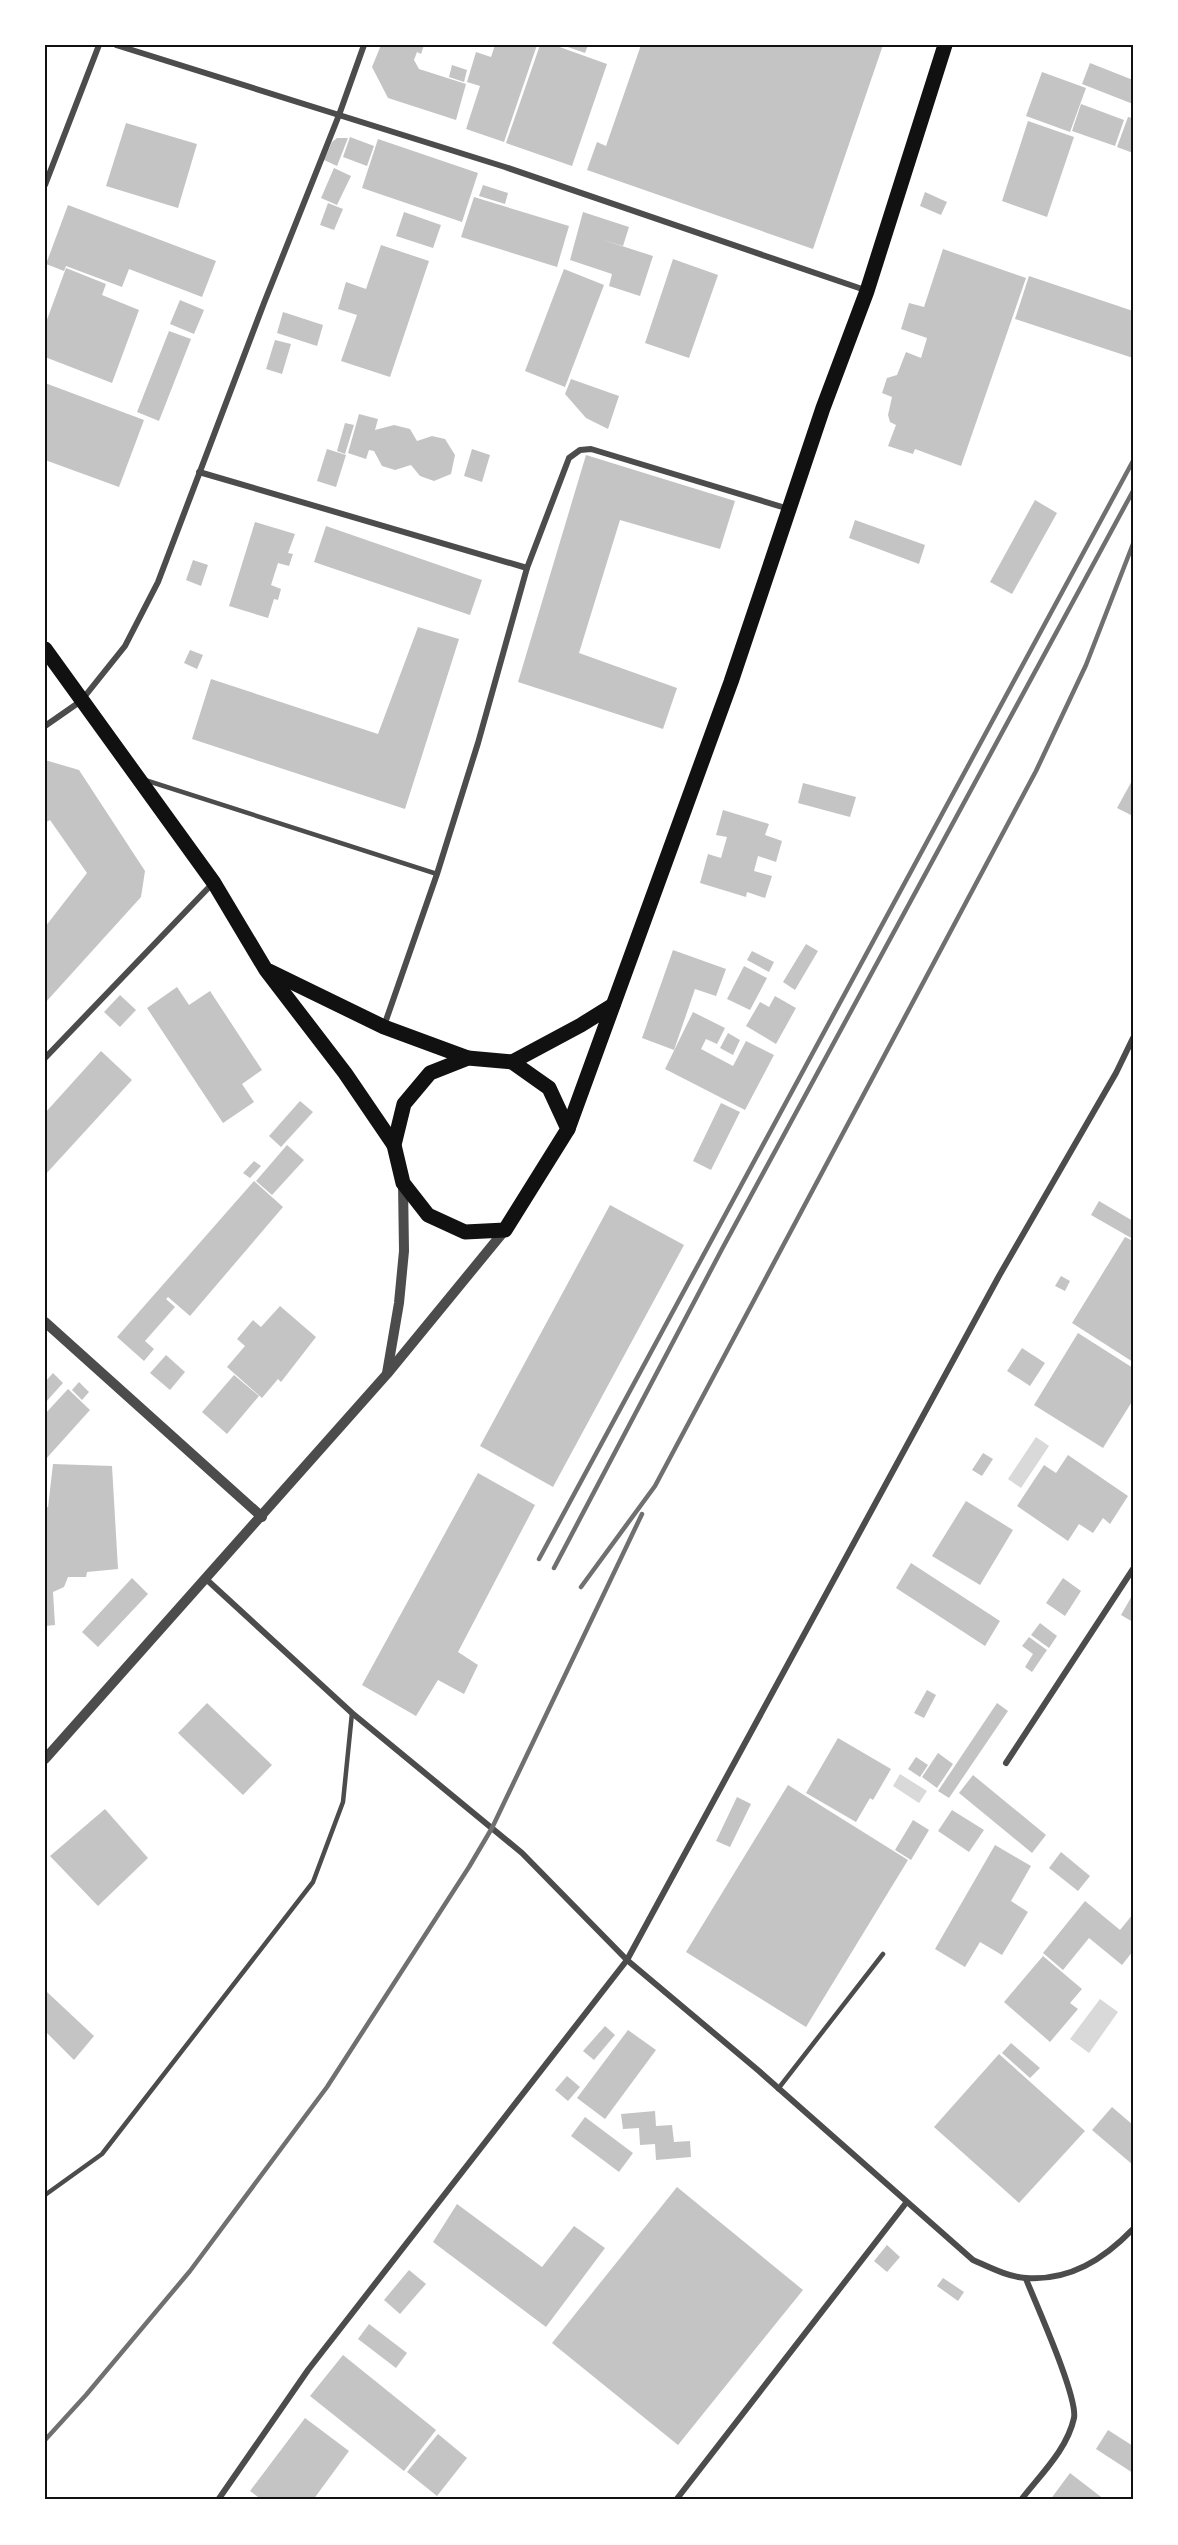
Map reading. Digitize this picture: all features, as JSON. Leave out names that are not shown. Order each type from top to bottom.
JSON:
[{"type":"main road","points":[[45,649],[214,883],[266,970],[345,1073],[394,1144],[403,1183],[428,1215],[465,1232],[505,1230],[568,1129],[727,692],[823,408],[867,291],[945,45]]},
{"type":"main road","points":[[266,970],[384,1027],[468,1058],[512,1062],[549,1088],[568,1129]]},
{"type":"main road","points":[[512,1062],[613,1005]]},
{"type":"main road","points":[[394,1144],[404,1104],[410,1096],[430,1073],[468,1058]]},
{"type":"street","points":[[45,185],[99,45]]},
{"type":"street","points":[[116,45],[649,215],[867,291]]},
{"type":"street","points":[[45,726],[81,701],[125,646],[158,582],[364,45]]},
{"type":"street","points":[[384,1027],[437,874],[478,743],[526,568],[569,458],[580,450],[591,449],[789,509]]},
{"type":"street","points":[[199,472],[526,568]]},
{"type":"street","points":[[45,1058],[214,883]]},
{"type":"street","points":[[218,2500],[308,2370],[627,1960],[999,1276],[1116,1073],[1133,1038]]},
{"type":"street","points":[[387,1374],[399,1303],[404,1251],[403,1183]]},
{"type":"street","points":[[45,1760],[387,1374],[505,1230]]},
{"type":"street","points":[[45,1322],[262,1517]]},
{"type":"street","points":[[1006,1763],[1133,1569]]},
{"type":"street","points":[[206,1579],[352,1713],[522,1853],[627,1960],[973,2260],[1001,2272],[1026,2278],[1056,2276],[1086,2267],[1111,2251],[1133,2229]]},
{"type":"street","points":[[676,2500],[906,2203]]},
{"type":"street","points":[[1021,2500],[1065,2443],[1074,2416],[1068,2385],[1026,2278]]},
{"type":"lane","points":[[140,779],[437,874]]},
{"type":"lane","points":[[45,2195],[102,2154],[313,1882],[343,1802],[352,1713]]},
{"type":"lane","points":[[778,2089],[883,1954]]},
{"type":"shaded area","points":[[1036,1437],[1049,1446],[1021,1488],[1008,1479]]},
{"type":"shaded area","points":[[900,1774],[927,1791],[919,1803],[893,1786]]},
{"type":"shaded area","points":[[1100,1999],[1118,2012],[1089,2053],[1070,2039]]},
{"type":"building","points":[[381,45],[424,45],[421,54],[417,52],[414,60],[419,69],[466,84],[456,120],[388,98],[372,67]]},
{"type":"building","points":[[495,45],[537,45],[504,142],[466,129],[480,86],[467,82],[476,52],[491,57]]},
{"type":"building","points":[[540,45],[554,45],[607,64],[572,166],[506,143]]},
{"type":"building","points":[[562,45],[588,45],[585,53]]},
{"type":"building","points":[[641,45],[883,45],[813,249],[587,170],[597,142],[606,146]]},
{"type":"building","points":[[1090,63],[1133,80],[1133,104],[1082,84]]},
{"type":"building","points":[[452,65],[467,70],[464,82],[449,77]]},
{"type":"building","points":[[1042,72],[1086,88],[1070,132],[1026,116]]},
{"type":"building","points":[[1081,104],[1124,120],[1115,146],[1072,131]]},
{"type":"building","points":[[1128,117],[1133,118],[1133,153],[1117,147]]},
{"type":"building","points":[[1028,121],[1074,137],[1047,217],[1002,201]]},
{"type":"building","points":[[126,123],[197,144],[178,208],[106,186]]},
{"type":"building","points":[[350,137],[374,146],[367,166],[343,157]]},
{"type":"building","points":[[337,138],[348,138],[337,166],[324,160],[332,142]]},
{"type":"building","points":[[378,139],[478,173],[462,222],[362,188]]},
{"type":"building","points":[[334,168],[351,176],[337,205],[321,198]]},
{"type":"building","points":[[483,185],[508,193],[505,204],[479,196]]},
{"type":"building","points":[[925,192],[947,202],[941,215],[920,206]]},
{"type":"building","points":[[474,197],[569,226],[557,267],[461,237]]},
{"type":"building","points":[[328,203],[343,209],[334,230],[320,225]]},
{"type":"building","points":[[68,205],[216,261],[202,297],[129,269],[122,287],[66,266],[64,271],[46,264]]},
{"type":"building","points":[[404,212],[441,225],[433,248],[396,236]]},
{"type":"building","points":[[583,212],[629,227],[623,246],[600,239],[653,256],[640,296],[609,286],[612,274],[570,260]]},
{"type":"building","points":[[381,245],[429,261],[390,377],[341,361],[357,315],[338,309],[346,282],[366,289]]},
{"type":"building","points":[[943,249],[1026,278],[961,466],[915,449],[913,454],[888,446],[896,425],[890,422],[888,415],[892,397],[882,393],[887,378],[897,375],[906,352],[921,358],[927,338],[901,329],[909,303],[924,307]]},
{"type":"building","points":[[673,259],[718,275],[689,358],[645,343]]},
{"type":"building","points":[[66,268],[106,284],[102,295],[139,310],[112,383],[45,357],[45,325]]},
{"type":"building","points":[[564,269],[604,285],[565,387],[525,371]]},
{"type":"building","points":[[1029,276],[1133,311],[1133,358],[1015,319]]},
{"type":"building","points":[[180,300],[204,310],[194,334],[170,324]]},
{"type":"building","points":[[283,312],[323,325],[317,346],[277,333]]},
{"type":"building","points":[[169,331],[191,339],[159,421],[137,412]]},
{"type":"building","points":[[275,340],[291,344],[282,374],[266,369]]},
{"type":"building","points":[[571,379],[619,396],[608,429],[586,418],[565,394]]},
{"type":"building","points":[[45,383],[144,420],[119,487],[45,460]]},
{"type":"building","points":[[359,414],[378,419],[375,430],[394,425],[410,429],[417,441],[432,436],[445,439],[455,455],[451,474],[434,481],[420,476],[411,465],[395,470],[382,466],[374,451],[369,450],[366,459],[348,453]]},
{"type":"building","points":[[345,423],[354,425],[345,454],[337,451]]},
{"type":"building","points":[[327,449],[346,455],[336,487],[317,481]]},
{"type":"building","points":[[472,449],[490,455],[482,482],[464,476]]},
{"type":"building","points":[[586,455],[735,501],[720,549],[620,520],[579,653],[677,688],[663,729],[518,682]]},
{"type":"building","points":[[1035,500],[1057,513],[1012,594],[990,582]]},
{"type":"building","points":[[855,520],[925,545],[919,564],[849,538]]},
{"type":"building","points":[[255,522],[295,534],[288,553],[293,554],[289,566],[278,563],[271,585],[281,589],[278,600],[274,599],[268,618],[229,606]]},
{"type":"building","points":[[326,526],[482,580],[470,615],[314,562]]},
{"type":"building","points":[[193,560],[208,565],[201,586],[186,580]]},
{"type":"building","points":[[418,627],[459,639],[405,809],[192,739],[211,679],[378,734]]},
{"type":"building","points":[[190,650],[203,655],[197,669],[184,663]]},
{"type":"building","points":[[45,760],[79,770],[145,871],[141,897],[45,1003],[45,927],[87,873],[50,820],[45,823]]},
{"type":"building","points":[[1133,779],[1133,816],[1117,808]]},
{"type":"building","points":[[803,783],[856,797],[850,817],[798,803]]},
{"type":"building","points":[[723,810],[769,824],[765,835],[782,841],[776,862],[758,856],[754,871],[772,876],[765,898],[747,892],[746,897],[700,883],[708,854],[721,858],[727,837],[716,835]]},
{"type":"building","points":[[806,944],[818,951],[795,990],[783,982]]},
{"type":"building","points":[[673,950],[726,969],[716,996],[695,989],[674,1050],[642,1038]]},
{"type":"building","points":[[752,951],[774,962],[769,972],[747,960]]},
{"type":"building","points":[[744,966],[767,978],[750,1010],[727,999]]},
{"type":"building","points":[[177,987],[189,1005],[210,991],[262,1070],[242,1084],[254,1102],[223,1123],[147,1008]]},
{"type":"building","points":[[120,995],[136,1010],[120,1027],[104,1012]]},
{"type":"building","points":[[775,996],[796,1008],[776,1044],[746,1026],[760,1002],[769,1007]]},
{"type":"building","points":[[693,1012],[725,1028],[717,1044],[706,1039],[701,1049],[733,1066],[746,1041],[774,1055],[745,1110],[665,1069]]},
{"type":"building","points":[[728,1033],[740,1040],[733,1055],[720,1048]]},
{"type":"building","points":[[101,1051],[132,1080],[45,1175],[45,1113]]},
{"type":"building","points":[[300,1101],[313,1112],[281,1147],[269,1136]]},
{"type":"building","points":[[721,1103],[740,1112],[711,1170],[693,1161]]},
{"type":"building","points":[[287,1145],[304,1160],[272,1195],[256,1181]]},
{"type":"building","points":[[254,1161],[261,1166],[250,1178],[243,1173]]},
{"type":"building","points":[[254,1181],[283,1207],[190,1316],[168,1297],[166,1299],[175,1307],[145,1341],[154,1349],[144,1361],[117,1337]]},
{"type":"building","points":[[1099,1201],[1133,1221],[1133,1239],[1091,1215]]},
{"type":"building","points":[[610,1205],[684,1245],[553,1487],[480,1446]]},
{"type":"building","points":[[1125,1237],[1133,1241],[1133,1362],[1072,1323]]},
{"type":"building","points":[[1061,1276],[1070,1281],[1065,1291],[1055,1286]]},
{"type":"building","points":[[280,1306],[316,1337],[281,1382],[278,1379],[262,1398],[227,1367],[245,1346],[237,1339],[253,1320],[261,1327]]},
{"type":"building","points":[[1078,1333],[1133,1368],[1133,1400],[1103,1448],[1034,1405]]},
{"type":"building","points":[[1022,1348],[1045,1363],[1030,1386],[1007,1371]]},
{"type":"building","points":[[166,1355],[185,1372],[170,1390],[150,1373]]},
{"type":"building","points":[[53,1373],[63,1383],[45,1403],[45,1382]]},
{"type":"building","points":[[234,1375],[259,1396],[227,1434],[202,1412]]},
{"type":"building","points":[[79,1382],[89,1392],[82,1400],[72,1390]]},
{"type":"building","points":[[68,1389],[90,1410],[45,1460],[45,1414]]},
{"type":"building","points":[[983,1453],[993,1459],[982,1476],[972,1470]]},
{"type":"building","points":[[1068,1455],[1128,1496],[1110,1524],[1103,1518],[1093,1533],[1079,1524],[1068,1541],[1017,1506],[1044,1465],[1056,1473]]},
{"type":"building","points":[[53,1464],[112,1466],[118,1569],[87,1572],[86,1577],[68,1577],[64,1587],[53,1592],[55,1625],[45,1626],[45,1507],[48,1507]]},
{"type":"building","points":[[478,1473],[535,1505],[458,1652],[478,1665],[464,1694],[438,1680],[416,1716],[362,1685]]},
{"type":"building","points":[[966,1501],[1013,1530],[980,1585],[932,1556]]},
{"type":"building","points":[[911,1563],[1000,1621],[985,1646],[896,1588]]},
{"type":"building","points":[[132,1578],[148,1594],[98,1647],[82,1632]]},
{"type":"building","points":[[1063,1578],[1081,1591],[1065,1616],[1046,1603]]},
{"type":"building","points":[[1133,1594],[1133,1622],[1121,1615]]},
{"type":"building","points":[[1040,1623],[1057,1636],[1049,1648],[1031,1635]]},
{"type":"building","points":[[1029,1637],[1047,1650],[1032,1672],[1025,1667],[1033,1654],[1022,1646]]},
{"type":"building","points":[[927,1690],[936,1695],[924,1718],[914,1713]]},
{"type":"building","points":[[207,1703],[272,1765],[243,1795],[178,1733]]},
{"type":"building","points":[[997,1703],[1008,1711],[949,1798],[938,1791]]},
{"type":"building","points":[[838,1738],[891,1769],[873,1800],[870,1798],[856,1822],[806,1793]]},
{"type":"building","points":[[938,1753],[953,1764],[937,1788],[922,1777]]},
{"type":"building","points":[[916,1757],[928,1765],[920,1777],[908,1769]]},
{"type":"building","points":[[973,1775],[1046,1835],[1032,1853],[959,1793]]},
{"type":"building","points":[[788,1785],[908,1860],[806,2027],[686,1952]]},
{"type":"building","points":[[737,1797],[751,1804],[730,1847],[716,1841]]},
{"type":"building","points":[[105,1809],[148,1858],[98,1906],[50,1856]]},
{"type":"building","points":[[952,1810],[984,1830],[969,1852],[938,1831]]},
{"type":"building","points":[[913,1820],[929,1830],[911,1860],[895,1850]]},
{"type":"building","points":[[995,1845],[1031,1866],[1011,1901],[1028,1912],[1002,1955],[980,1942],[965,1967],[935,1949]]},
{"type":"building","points":[[1061,1852],[1090,1876],[1078,1891],[1049,1868]]},
{"type":"building","points":[[1085,1901],[1120,1930],[1133,1914],[1133,1951],[1122,1965],[1089,1938],[1063,1970],[1043,1953]]},
{"type":"building","points":[[1043,1956],[1082,1989],[1070,2003],[1078,2009],[1050,2042],[1004,2002]]},
{"type":"building","points":[[47,1992],[94,2036],[74,2060],[45,2031],[45,1994]]},
{"type":"building","points":[[605,2026],[615,2035],[594,2060],[583,2051]]},
{"type":"building","points":[[628,2030],[656,2050],[605,2119],[577,2098]]},
{"type":"building","points":[[1011,2043],[1040,2068],[1030,2078],[1002,2053]]},
{"type":"building","points":[[999,2054],[1085,2131],[1019,2203],[934,2127]]},
{"type":"building","points":[[567,2076],[580,2087],[568,2101],[555,2090]]},
{"type":"building","points":[[1112,2107],[1133,2125],[1133,2165],[1092,2130]]},
{"type":"building","points":[[655,2111],[656,2126],[672,2125],[674,2142],[690,2141],[691,2157],[656,2160],[655,2144],[640,2145],[639,2128],[623,2129],[621,2114]]},
{"type":"building","points":[[585,2117],[633,2153],[619,2172],[571,2136]]},
{"type":"building","points":[[677,2187],[803,2290],[678,2445],[552,2343]]},
{"type":"building","points":[[457,2204],[542,2267],[574,2226],[605,2248],[546,2327],[433,2242]]},
{"type":"building","points":[[887,2245],[900,2257],[887,2272],[874,2261]]},
{"type":"building","points":[[409,2270],[426,2284],[400,2314],[384,2300]]},
{"type":"building","points":[[943,2278],[964,2292],[958,2301],[937,2286]]},
{"type":"building","points":[[369,2324],[407,2353],[396,2368],[358,2339]]},
{"type":"building","points":[[343,2355],[436,2430],[404,2471],[310,2396]]},
{"type":"building","points":[[305,2418],[349,2451],[313,2500],[262,2500],[250,2491]]},
{"type":"building","points":[[1108,2430],[1133,2446],[1133,2473],[1096,2449]]},
{"type":"building","points":[[438,2434],[467,2458],[437,2496],[407,2472]]},
{"type":"building","points":[[1070,2473],[1105,2500],[1050,2500]]},
{"type":"railway","points":[[539,1559],[1133,461]]},
{"type":"railway","points":[[554,1568],[722,1249],[1133,491]]},
{"type":"railway","points":[[581,1587],[655,1486],[1036,771],[1086,665],[1133,544]]},
{"type":"railway","points":[[45,2440],[86,2395],[190,2271],[327,2087],[469,1867],[492,1828],[642,1514]]}]
